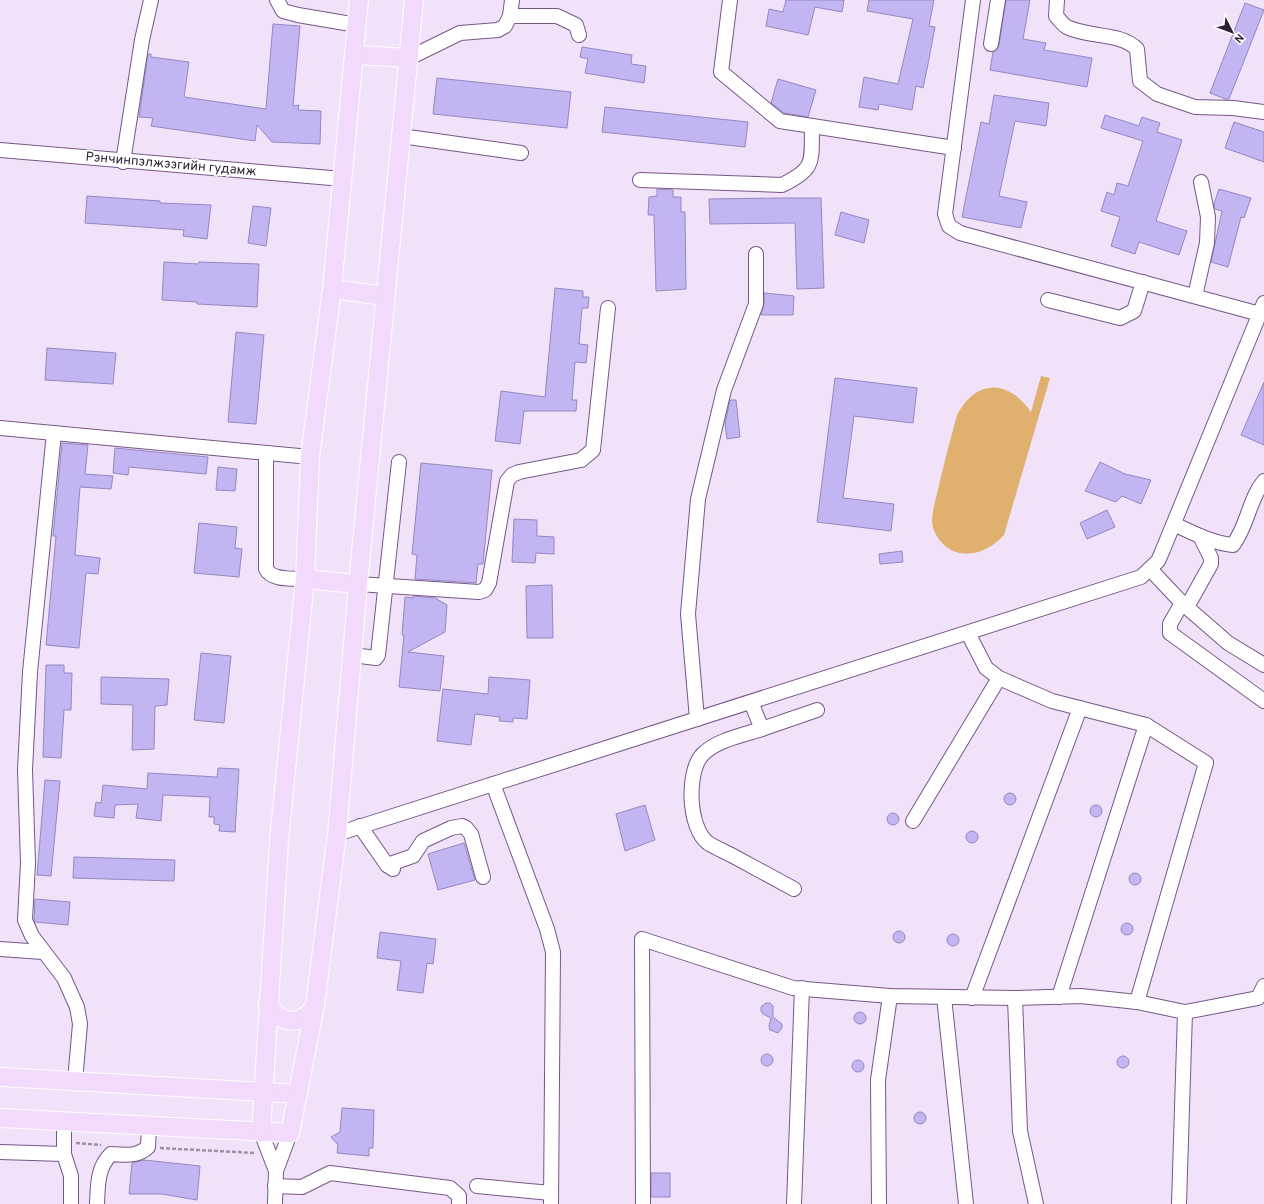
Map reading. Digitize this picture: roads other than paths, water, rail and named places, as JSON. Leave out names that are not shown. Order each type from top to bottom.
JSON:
[{"type":"main road","points":[[261,1132],[279,841],[304,579],[310,457],[332,289],[359,0]]},
{"type":"main road","points":[[0,1118],[290,1133],[315,1005],[337,834],[358,584],[414,0]]},
{"type":"main road","points":[[355,55],[409,58]]},
{"type":"main road","points":[[332,289],[385,296]]},
{"type":"main road","points":[[304,579],[358,584]]},
{"type":"main road","points":[[268,1003],[273,1012],[281,1019],[291,1021],[301,1020],[310,1014],[315,1005]]},
{"type":"main road","points":[[0,1077],[298,1094]]},
{"type":"street","points":[[123,162],[142,40],[151,0]]},
{"type":"street","points":[[277,0],[283,11],[357,25]]},
{"type":"street","points":[[409,58],[460,33],[498,30],[505,26],[510,16],[512,0]]},
{"type":"street","points":[[730,0],[721,72],[780,121],[954,148]]},
{"type":"street","points":[[337,834],[968,633],[1141,576],[1150,570],[1158,561],[1262,308],[1195,296],[960,233],[949,226],[945,214],[973,0]]},
{"type":"street","points":[[991,44],[998,0]]},
{"type":"street","points":[[1057,0],[1056,16],[1066,27],[1102,37],[1129,41],[1137,49],[1140,81],[1157,94],[1195,107],[1232,108],[1264,112]]},
{"type":"street","points":[[510,16],[557,16],[576,24],[579,35]]},
{"type":"street","points":[[640,180],[782,185],[801,176],[811,162],[812,126]]},
{"type":"street","points":[[401,136],[521,153]]},
{"type":"street","name":"Рэнчинпэлжээгийн гудамж","points":[[0,150],[123,162],[343,179]]},
{"type":"street","points":[[1195,296],[1207,243],[1208,217],[1200,182]]},
{"type":"street","points":[[697,719],[688,614],[698,499],[724,390],[756,304],[756,254]]},
{"type":"street","points":[[1048,300],[1120,318],[1134,311],[1143,282]]},
{"type":"street","points":[[358,584],[479,592],[485,590],[489,583],[507,481],[512,474],[581,460],[593,450],[608,308]]},
{"type":"street","points":[[0,428],[310,457]]},
{"type":"street","points":[[54,433],[30,672],[25,770],[28,863],[25,920],[32,936],[64,978],[78,1007],[80,1024],[75,1081]]},
{"type":"street","points":[[266,453],[266,569],[268,574],[274,577],[304,579]]},
{"type":"street","points":[[352,655],[376,658],[378,655],[399,462]]},
{"type":"street","points":[[1174,524],[1200,536],[1224,544],[1233,545],[1240,536],[1257,491],[1264,480]]},
{"type":"street","points":[[1200,536],[1212,558],[1212,564],[1170,624],[1170,633],[1264,701]]},
{"type":"street","points":[[1150,570],[1184,605],[1228,643],[1264,665]]},
{"type":"street","points":[[968,633],[986,668],[999,678],[1052,702],[1146,725],[1206,763],[1137,1002]]},
{"type":"street","points":[[913,821],[999,678]]},
{"type":"street","points":[[751,702],[762,729]]},
{"type":"street","points":[[972,998],[1080,708]]},
{"type":"street","points":[[794,889],[707,842],[697,826],[693,811],[691,798],[694,769],[703,754],[722,742],[817,710]]},
{"type":"street","points":[[1059,997],[1146,725]]},
{"type":"street","points":[[476,1186],[551,1198],[553,952],[547,929],[493,784]]},
{"type":"street","points":[[360,826],[390,867],[412,856],[419,845],[426,839],[452,828],[462,826],[471,834],[483,878]]},
{"type":"street","points":[[643,1204],[642,939],[793,988],[890,996],[972,998],[1081,996],[1137,1002],[1185,1012],[1262,994]]},
{"type":"street","points":[[0,949],[43,952]]},
{"type":"street","points":[[794,1204],[802,988]]},
{"type":"street","points":[[879,1204],[878,1080],[890,996]]},
{"type":"street","points":[[944,997],[966,1204]]},
{"type":"street","points":[[1015,998],[1020,1131],[1036,1204]]},
{"type":"street","points":[[1179,1204],[1185,1012]]},
{"type":"street","points":[[64,1121],[64,1154],[71,1176],[71,1204]]},
{"type":"street","points":[[97,1204],[99,1173],[103,1162],[111,1154],[134,1154],[142,1152],[148,1147],[150,1126]]},
{"type":"street","points":[[261,1132],[276,1171]]},
{"type":"street","points":[[275,1204],[276,1171],[290,1133]]},
{"type":"street","points":[[0,1152],[64,1154]]},
{"type":"street","points":[[276,1186],[302,1187],[330,1173],[450,1188],[459,1196],[459,1204]]}]
